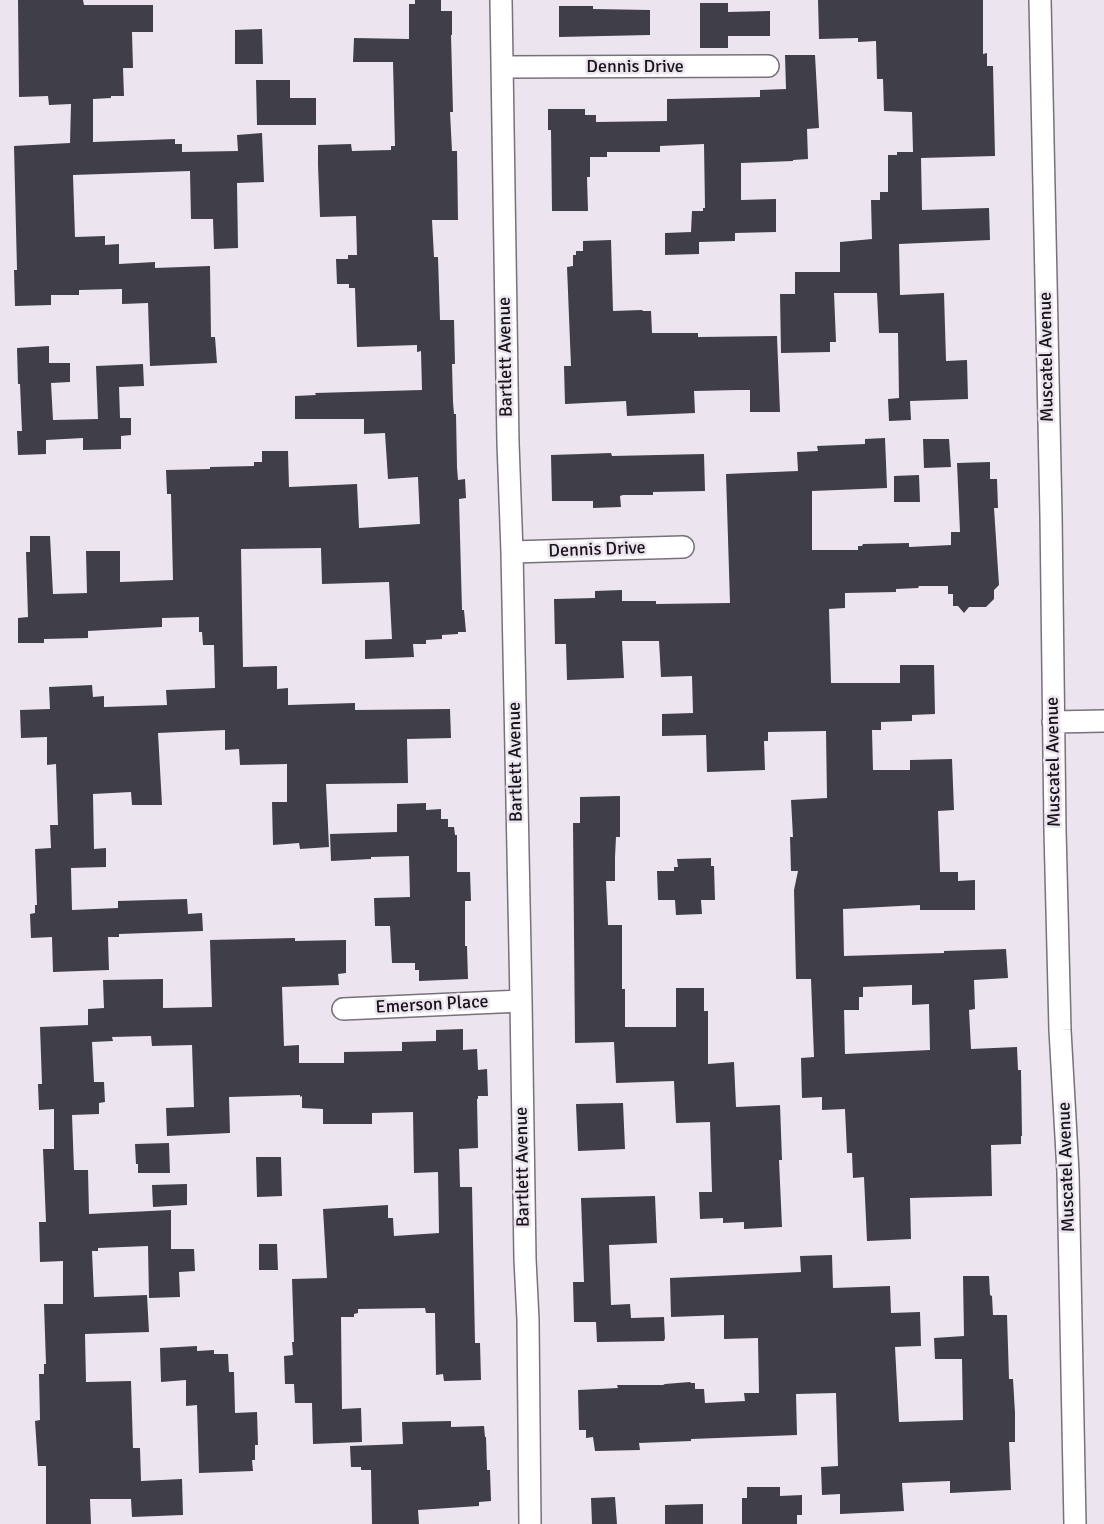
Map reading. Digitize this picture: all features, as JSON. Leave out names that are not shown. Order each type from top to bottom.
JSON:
[{"type":"street","name":"Bartlett Avenue","points":[[501,0],[508,443],[522,1001],[524,1259],[528,1320],[530,1524]]},
{"type":"street","name":"Muscatel Avenue","points":[[1040,0],[1050,505],[1052,722],[1060,1030],[1068,1172],[1075,1524]]},
{"type":"street","name":"Dennis Drive","points":[[502,67],[768,66]]},
{"type":"street","name":"Dennis Drive","points":[[512,552],[683,547]]},
{"type":"street","points":[[1052,722],[1104,721]]},
{"type":"street","name":"Emerson Place","points":[[343,1010],[522,1001]]},
{"type":"building","points":[[18,0],[83,0],[84,5],[153,5],[153,32],[132,32],[133,68],[123,68],[124,96],[93,99],[93,142],[175,139],[175,144],[182,144],[182,152],[238,151],[237,135],[262,133],[264,182],[237,183],[238,248],[214,249],[213,219],[191,219],[190,171],[73,175],[75,237],[105,236],[105,245],[119,244],[119,264],[155,262],[155,268],[210,266],[211,337],[215,337],[217,363],[150,366],[148,303],[122,304],[122,289],[79,290],[79,295],[51,295],[51,305],[15,306],[14,270],[17,270],[14,146],[70,143],[71,104],[49,105],[48,96],[19,97]]},
{"type":"building","points":[[415,0],[441,0],[441,11],[452,11],[453,112],[450,112],[452,151],[457,151],[458,220],[432,220],[434,257],[438,257],[440,320],[454,320],[455,364],[452,364],[453,402],[454,414],[456,414],[457,467],[458,480],[465,479],[466,498],[459,499],[462,610],[464,610],[466,632],[442,635],[442,639],[426,640],[426,644],[413,644],[414,657],[365,659],[365,640],[392,639],[389,582],[322,584],[321,548],[241,549],[243,667],[277,666],[277,689],[288,688],[288,705],[355,703],[355,710],[450,709],[451,738],[407,739],[408,783],[326,784],[329,847],[300,849],[299,843],[273,845],[272,802],[287,802],[287,764],[240,765],[239,749],[225,750],[225,730],[158,733],[162,805],[132,805],[131,792],[93,794],[94,849],[106,848],[106,867],[71,868],[72,910],[118,908],[118,901],[187,899],[188,914],[202,913],[203,931],[119,934],[119,937],[108,937],[109,970],[53,972],[52,937],[31,938],[30,914],[35,913],[35,905],[37,905],[35,849],[51,848],[50,825],[58,825],[56,764],[47,765],[47,737],[21,738],[20,710],[50,709],[49,687],[92,685],[93,697],[104,696],[104,707],[167,705],[166,690],[215,688],[214,645],[203,645],[202,632],[199,632],[199,617],[162,618],[162,627],[88,631],[88,638],[44,639],[44,643],[18,643],[18,618],[28,617],[26,552],[30,552],[30,536],[50,536],[53,594],[87,593],[86,551],[120,551],[120,582],[173,580],[171,494],[167,494],[166,470],[254,466],[254,462],[262,462],[262,451],[288,451],[289,487],[357,484],[359,528],[420,524],[418,477],[388,479],[385,433],[364,434],[364,419],[295,419],[295,396],[316,395],[315,393],[422,390],[421,351],[417,352],[417,345],[357,347],[355,288],[349,288],[349,284],[337,284],[336,259],[348,259],[348,255],[357,255],[356,216],[320,217],[318,165],[318,145],[351,144],[352,151],[391,150],[391,146],[395,146],[393,62],[353,62],[354,38],[409,39],[409,4],[415,4]]},
{"type":"building","points":[[818,0],[983,0],[983,54],[987,53],[987,66],[993,66],[995,156],[921,158],[922,210],[989,208],[990,240],[899,244],[900,295],[944,293],[946,361],[967,360],[968,399],[910,401],[911,420],[889,421],[888,399],[899,398],[898,333],[879,333],[877,293],[834,293],[836,342],[830,342],[830,352],[781,353],[780,294],[795,294],[795,272],[840,272],[840,242],[872,239],[871,200],[880,200],[880,192],[888,192],[888,155],[897,155],[897,152],[913,152],[912,112],[884,111],[883,79],[877,79],[876,41],[858,42],[858,38],[819,39]]},
{"type":"building","points":[[700,3],[728,3],[728,12],[770,11],[770,36],[728,36],[728,48],[700,48]]},
{"type":"building","points":[[559,6],[593,6],[593,9],[650,10],[650,35],[559,37]]},
{"type":"building","points":[[262,29],[263,64],[235,64],[235,30]]},
{"type":"building","points":[[785,55],[815,55],[819,128],[807,129],[808,159],[741,163],[741,200],[776,199],[776,232],[735,233],[735,241],[699,242],[699,254],[665,255],[665,233],[691,232],[692,211],[703,211],[703,208],[705,208],[704,144],[660,146],[660,152],[607,152],[607,157],[590,157],[590,177],[587,177],[588,211],[552,211],[551,130],[548,130],[548,109],[585,109],[585,115],[596,115],[596,122],[667,121],[667,99],[760,97],[760,90],[786,89]]},
{"type":"building","points":[[256,80],[290,80],[290,98],[316,98],[316,125],[257,125]]},
{"type":"building","points":[[611,240],[613,311],[651,311],[652,333],[698,333],[698,337],[777,336],[780,412],[750,412],[750,390],[694,391],[695,413],[627,416],[626,401],[565,404],[564,366],[571,366],[567,267],[573,266],[573,255],[576,255],[576,251],[583,251],[583,241]]},
{"type":"building","points":[[49,346],[49,363],[70,363],[70,382],[51,383],[53,420],[98,419],[96,366],[143,364],[144,386],[119,387],[120,418],[131,418],[131,435],[121,436],[121,449],[83,450],[83,438],[46,440],[46,454],[18,455],[17,431],[22,431],[17,348]]},
{"type":"building","points":[[885,438],[887,488],[812,491],[812,550],[858,550],[858,546],[863,544],[909,543],[909,547],[951,545],[951,532],[960,532],[957,463],[990,462],[990,479],[997,479],[998,508],[994,508],[999,585],[994,590],[994,599],[986,607],[969,607],[964,613],[958,606],[953,606],[953,594],[948,594],[948,586],[919,586],[918,588],[896,589],[896,592],[845,593],[845,608],[829,609],[831,683],[900,683],[900,665],[934,665],[935,714],[912,715],[912,721],[881,722],[881,730],[872,730],[873,770],[910,770],[910,760],[952,759],[954,810],[938,811],[940,872],[958,872],[958,881],[975,880],[975,910],[920,910],[920,905],[843,909],[844,956],[1006,949],[1008,978],[974,980],[975,1009],[969,1010],[971,1049],[1017,1047],[1018,1070],[1021,1070],[1022,1136],[1021,1144],[991,1145],[992,1196],[910,1198],[911,1239],[867,1241],[864,1177],[853,1178],[852,1153],[847,1153],[845,1109],[822,1110],[822,1097],[802,1098],[801,1058],[814,1057],[811,979],[796,979],[794,890],[798,871],[791,871],[790,837],[793,837],[791,800],[827,798],[826,731],[768,732],[768,741],[764,741],[765,770],[707,772],[706,735],[662,736],[662,714],[693,713],[692,676],[661,677],[659,641],[622,641],[624,678],[567,680],[566,644],[555,644],[554,599],[595,598],[595,591],[622,590],[622,601],[656,601],[656,604],[730,603],[726,474],[798,471],[797,452],[818,451],[817,446],[865,444],[865,439]],"holes":[[[912,985],[912,1005],[929,1004],[930,1050],[845,1054],[844,1010],[859,1010],[859,997],[863,997],[863,987]]]},
{"type":"building","points":[[923,439],[949,439],[951,467],[924,468]]},
{"type":"building","points":[[611,453],[612,456],[704,454],[705,491],[653,492],[653,495],[623,495],[620,496],[621,507],[593,508],[593,501],[552,501],[551,455]]},
{"type":"building","points":[[919,475],[920,502],[894,502],[894,476]]},
{"type":"building","points":[[620,796],[620,837],[616,837],[615,881],[606,881],[608,925],[622,925],[622,989],[625,989],[625,1027],[676,1027],[676,988],[704,988],[704,1011],[708,1011],[708,1064],[734,1062],[736,1107],[780,1105],[782,1160],[779,1160],[782,1227],[744,1229],[744,1222],[723,1223],[723,1218],[700,1219],[699,1192],[712,1192],[710,1122],[676,1123],[674,1081],[616,1083],[614,1042],[575,1043],[573,823],[580,823],[580,797]]},
{"type":"building","points":[[426,803],[426,810],[441,809],[441,819],[448,819],[448,827],[454,827],[455,835],[457,835],[457,872],[470,872],[471,901],[465,901],[465,946],[467,946],[468,979],[419,981],[419,970],[415,970],[415,963],[392,963],[390,926],[375,926],[374,898],[410,897],[409,856],[331,861],[330,834],[397,832],[397,804]]},
{"type":"building","points":[[711,858],[711,866],[714,866],[715,900],[701,900],[702,914],[676,915],[675,900],[658,900],[657,871],[674,871],[674,867],[678,867],[677,859]]},
{"type":"building","points":[[295,938],[295,941],[346,940],[346,973],[338,974],[339,985],[282,987],[284,1046],[299,1045],[299,1063],[344,1063],[344,1052],[402,1051],[402,1042],[436,1041],[436,1030],[463,1029],[463,1050],[477,1049],[478,1070],[487,1069],[488,1096],[478,1096],[477,1099],[478,1148],[459,1149],[460,1187],[472,1187],[475,1343],[480,1343],[481,1380],[444,1381],[443,1374],[436,1375],[435,1313],[426,1313],[425,1308],[358,1309],[358,1313],[354,1314],[354,1317],[341,1317],[342,1409],[361,1408],[362,1442],[313,1444],[312,1403],[295,1403],[294,1384],[285,1384],[284,1356],[293,1355],[292,1342],[294,1342],[292,1279],[327,1278],[323,1209],[388,1205],[388,1218],[393,1218],[394,1236],[439,1233],[438,1172],[414,1173],[413,1112],[372,1113],[372,1124],[323,1124],[323,1109],[302,1108],[302,1096],[300,1097],[300,1095],[229,1097],[230,1133],[167,1136],[166,1108],[194,1107],[192,1045],[152,1046],[151,1036],[112,1037],[113,1041],[92,1042],[94,1082],[104,1082],[105,1102],[99,1103],[99,1114],[72,1115],[74,1170],[88,1170],[89,1214],[171,1210],[171,1249],[194,1249],[195,1271],[179,1272],[180,1297],[149,1298],[148,1246],[98,1248],[98,1251],[92,1251],[94,1297],[147,1295],[149,1332],[85,1334],[86,1382],[131,1381],[133,1448],[140,1448],[141,1481],[182,1479],[183,1515],[132,1517],[131,1499],[90,1499],[91,1524],[46,1524],[46,1466],[38,1466],[35,1421],[40,1420],[39,1374],[44,1374],[44,1364],[46,1364],[44,1304],[63,1304],[63,1261],[40,1262],[39,1222],[46,1222],[43,1149],[54,1149],[54,1109],[39,1110],[38,1084],[42,1084],[40,1027],[88,1025],[88,1009],[104,1008],[103,980],[163,979],[163,1008],[212,1007],[210,940]]},
{"type":"building","points":[[623,1103],[625,1149],[578,1151],[576,1104]]},
{"type":"building","points":[[169,1143],[170,1173],[138,1173],[135,1144]]},
{"type":"building","points":[[256,1157],[281,1157],[282,1196],[257,1197]]},
{"type":"building","points":[[187,1184],[187,1205],[153,1207],[152,1185]]},
{"type":"building","points":[[655,1196],[657,1243],[609,1245],[611,1305],[630,1304],[631,1318],[664,1317],[664,1341],[597,1342],[596,1322],[574,1322],[573,1282],[584,1282],[581,1198]]},
{"type":"building","points":[[259,1244],[277,1244],[278,1270],[259,1270]]},
{"type":"building","points":[[832,1255],[833,1288],[890,1286],[891,1313],[920,1312],[921,1346],[895,1347],[899,1422],[963,1420],[962,1359],[935,1359],[934,1338],[964,1336],[963,1276],[989,1276],[993,1315],[1007,1315],[1009,1379],[1013,1379],[1015,1413],[1015,1442],[1009,1442],[1011,1490],[950,1493],[950,1481],[902,1483],[904,1511],[840,1514],[840,1494],[822,1495],[821,1467],[838,1466],[836,1393],[796,1394],[797,1435],[639,1443],[640,1450],[595,1451],[593,1437],[586,1438],[586,1430],[579,1430],[578,1390],[618,1388],[617,1385],[663,1385],[690,1382],[695,1383],[695,1389],[704,1389],[705,1403],[745,1401],[744,1393],[759,1393],[758,1338],[724,1339],[724,1315],[671,1317],[670,1278],[801,1272],[800,1256]]},
{"type":"building","points":[[197,1346],[197,1351],[214,1350],[214,1354],[228,1354],[229,1372],[234,1372],[235,1413],[257,1412],[258,1445],[255,1445],[255,1460],[252,1460],[253,1471],[199,1473],[197,1405],[186,1406],[186,1380],[161,1382],[160,1348]]},
{"type":"building","points":[[451,1421],[451,1427],[484,1426],[487,1470],[490,1470],[491,1501],[479,1502],[479,1506],[418,1510],[419,1524],[372,1524],[371,1470],[351,1467],[350,1446],[403,1444],[402,1422]]},
{"type":"building","points":[[747,1487],[780,1487],[780,1496],[802,1495],[802,1515],[797,1515],[797,1524],[742,1524],[742,1498],[747,1498]]},
{"type":"building","points":[[615,1497],[617,1524],[592,1524],[591,1498]]},
{"type":"building","points":[[703,1504],[703,1524],[665,1524],[665,1505]]}]
